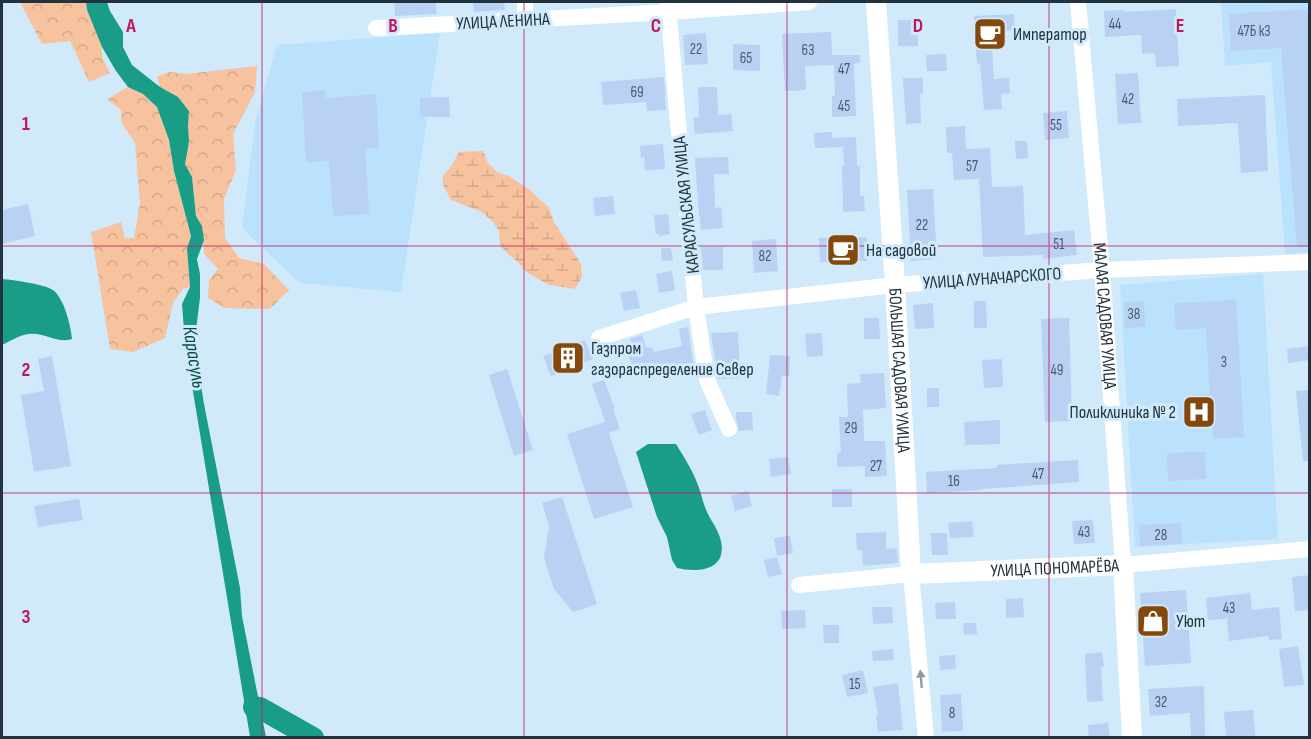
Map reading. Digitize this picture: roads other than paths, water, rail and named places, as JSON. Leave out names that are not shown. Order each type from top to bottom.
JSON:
[{"type":"main road","name":"БОЛЬШАЯ САДОВАЯ УЛИЦА","points":[[876,2],[911,574]]},
{"type":"main road","name":"УЛИЦА ПОНОМАРЁВА","points":[[911,574],[1123,565]]},
{"type":"main road","name":"МАЛАЯ САДОВАЯ УЛИЦА","points":[[1123,565],[1132,738]]},
{"type":"street","points":[[525,2],[525,20]]},
{"type":"street","name":"УЛИЦА ЛЕНИНА","points":[[376,28],[525,20],[669,7],[809,2]]},
{"type":"street","name":"МАЛАЯ САДОВАЯ УЛИЦА","points":[[1078,2],[1102,270],[1123,565]]},
{"type":"street","name":"КАРАСУЛЬСКАЯ УЛИЦА","points":[[669,7],[696,307]]},
{"type":"street","name":"УЛИЦА ЛУНАЧАРСКОГО","points":[[696,307],[895,285],[1102,270],[1310,262]]},
{"type":"street","points":[[599,338],[696,307],[707,380],[729,429]]},
{"type":"street","name":"УЛИЦА ПОНОМАРЁВА","points":[[1123,565],[1310,549]]},
{"type":"street","name":"УЛИЦА ПОНОМАРЁВА","points":[[799,585],[911,574]]},
{"type":"street","name":"БОЛЬШАЯ САДОВАЯ УЛИЦА","points":[[911,574],[926,738]]},
{"type":"water","name":"Карасуль","points":[[86,2],[107,2],[123,32],[123,47],[132,65],[160,87],[178,97],[189,111],[189,142],[185,164],[192,177],[196,216],[202,226],[204,240],[197,259],[200,274],[200,298],[196,330],[197,360],[240,588],[242,616],[266,737],[250,737],[185,343],[182,304],[190,287],[187,249],[191,236],[174,171],[169,140],[157,107],[143,94],[128,87],[116,71],[102,47]]},
{"type":"water","points":[[2,279],[36,284],[53,290],[64,306],[72,339],[61,340],[29,334],[2,345]]},
{"type":"water","points":[[648,444],[676,444],[688,464],[721,541],[722,551],[716,564],[694,570],[677,568],[672,560],[667,537],[657,517],[636,452]]},
{"type":"waterway","points":[[254,707],[260,708],[313,738]]},
{"type":"place","name":"Император","points":[[990,34]]},
{"type":"place","name":"На садовой","points":[[843,250]]},
{"type":"place","name":"Газпром газораспределение Север","points":[[568,358]]},
{"type":"place","name":"Поликлиника № 2","points":[[1199,412]]},
{"type":"place","name":"Уют","points":[[1153,621]]}]
